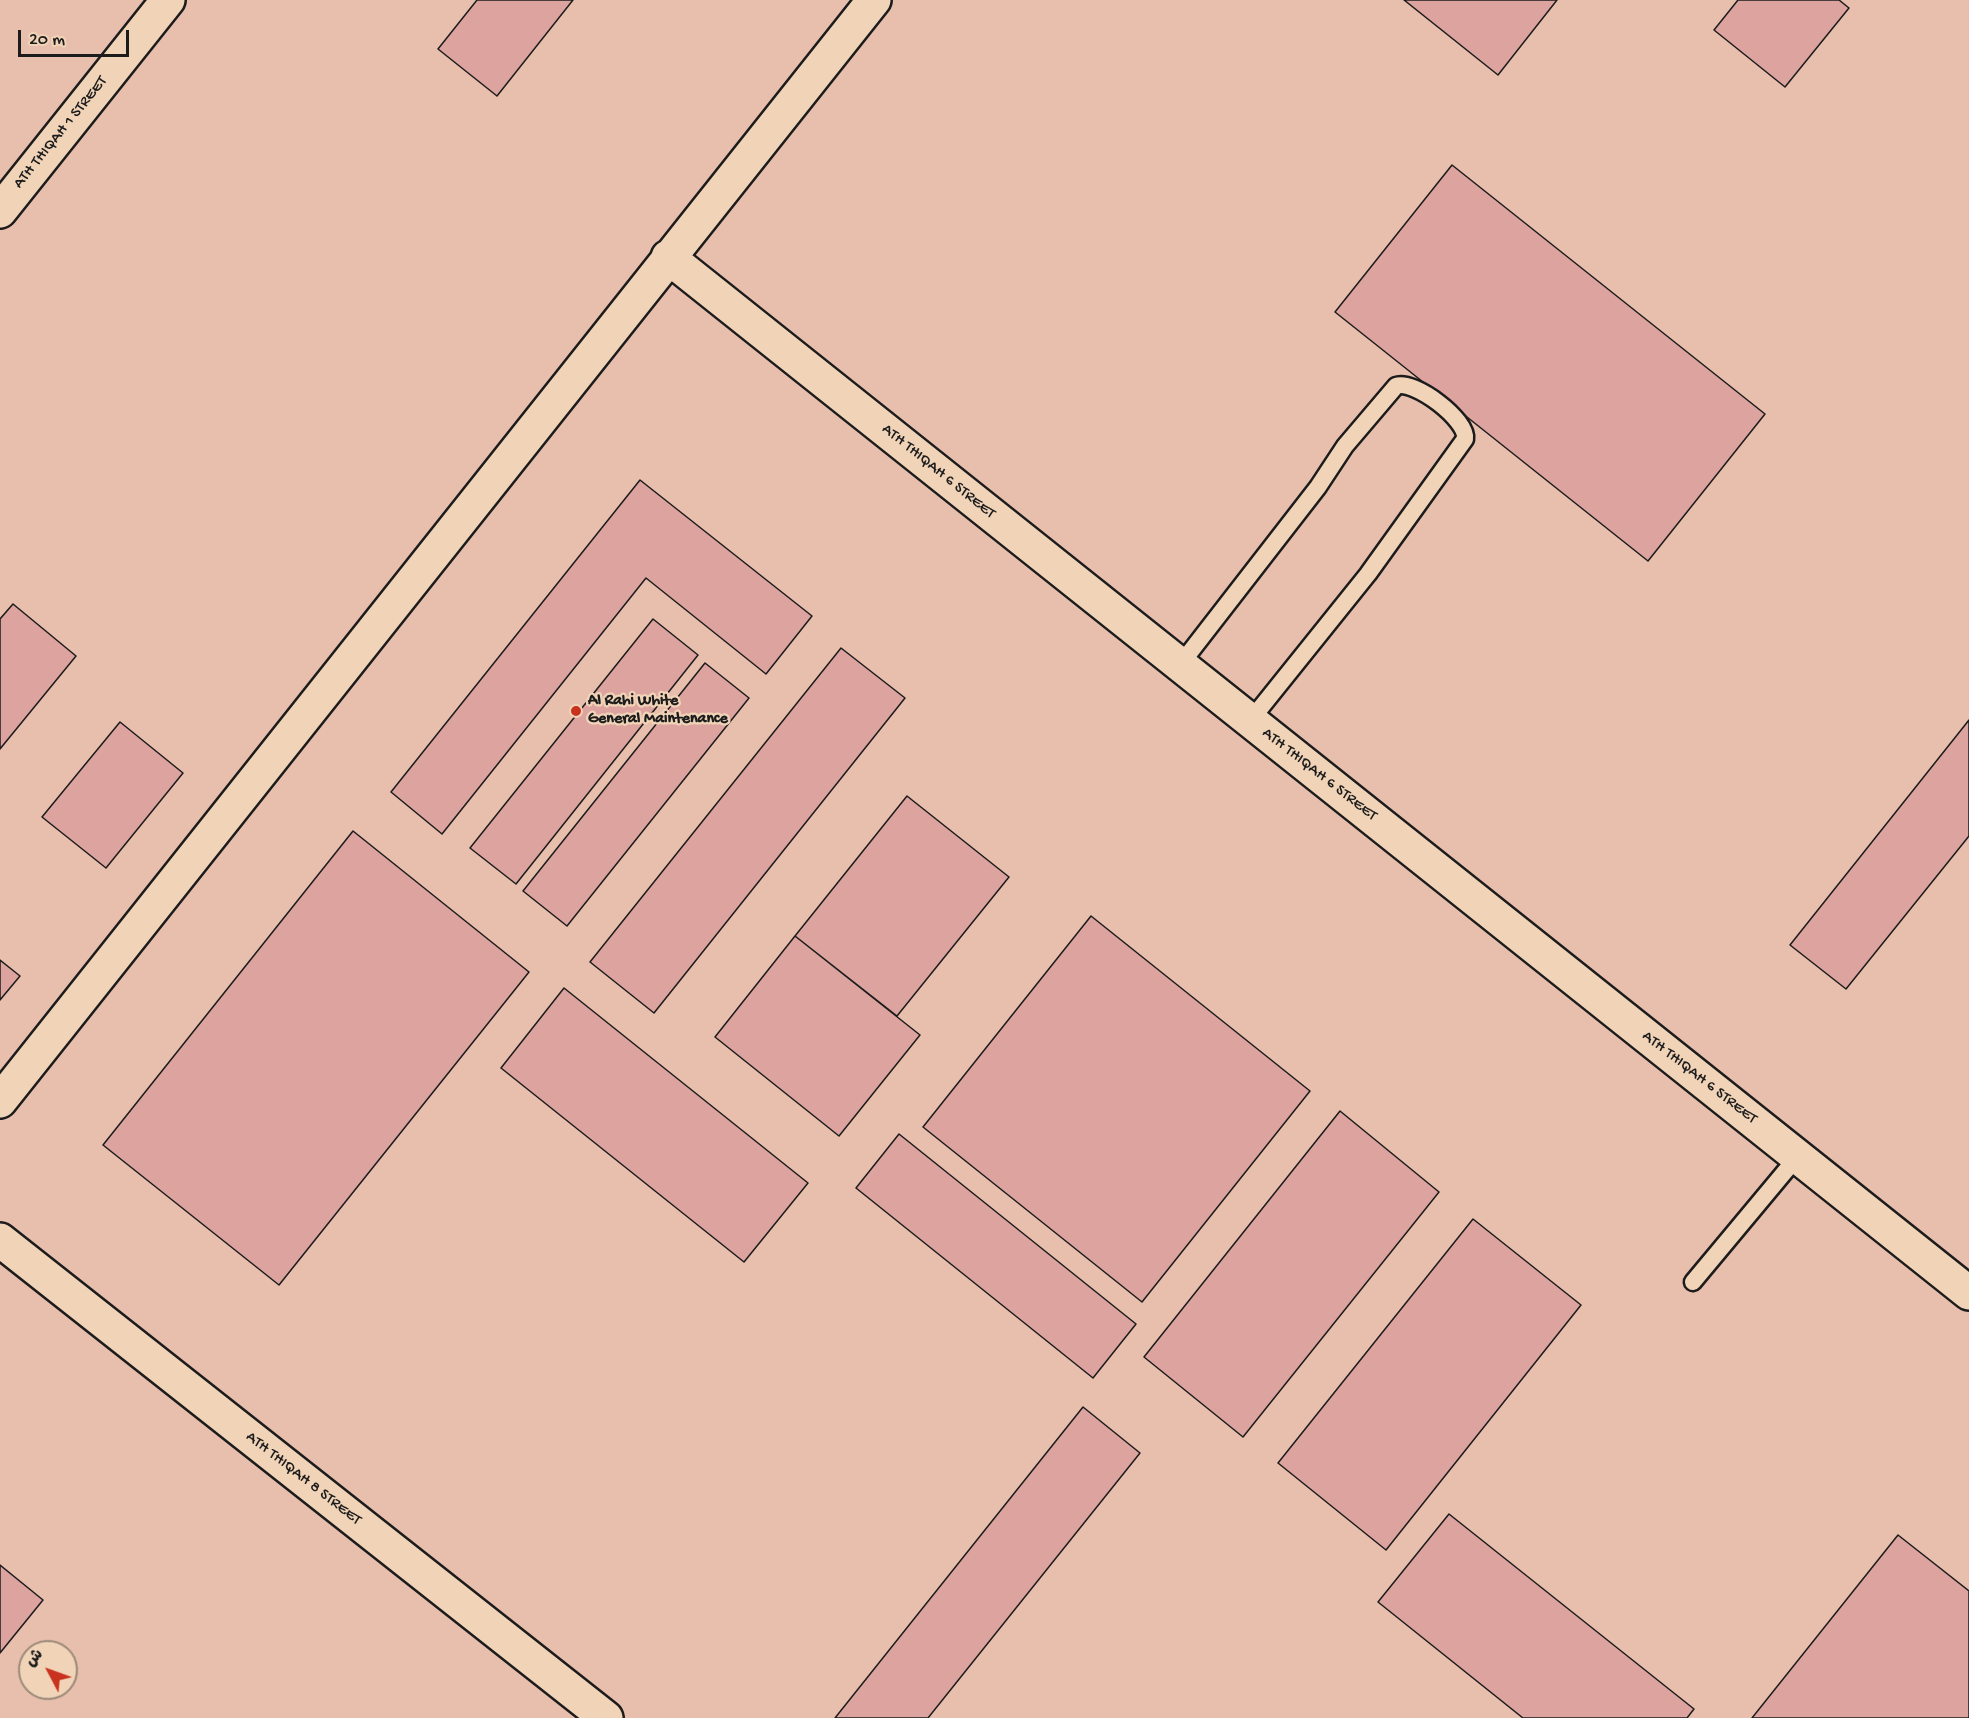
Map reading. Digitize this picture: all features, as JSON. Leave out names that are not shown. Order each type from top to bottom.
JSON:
[{"type":"street","name":"ATH THIQAH 1 STREET","points":[[0,211],[168,0]]},
{"type":"street","points":[[0,1101],[874,0]]},
{"type":"street","name":"ATH THIQAH 6 STREET","points":[[668,257],[1969,1293]]},
{"type":"street","name":"ATH THIQAH 8 STREET","points":[[0,1240],[606,1718]]},
{"type":"lane","points":[[1180,665],[1318,487],[1345,446],[1396,386],[1409,385],[1446,409],[1465,431],[1465,440],[1368,574],[1250,721]]},
{"type":"lane","points":[[1693,1282],[1798,1156]]},
{"type":"shaded area","points":[[0,0],[1969,0],[1969,1718],[0,1718]]},
{"type":"building","points":[[477,0],[573,0],[497,96],[438,49]]},
{"type":"building","points":[[1404,0],[1557,0],[1498,75]]},
{"type":"building","points":[[1738,0],[1839,0],[1849,8],[1785,87],[1714,30]]},
{"type":"building","points":[[1452,165],[1765,414],[1648,561],[1335,312]]},
{"type":"building","points":[[640,480],[812,616],[766,674],[646,578],[442,834],[391,792]]},
{"type":"building","points":[[13,604],[76,656],[0,749],[0,619]]},
{"type":"building","points":[[653,619],[698,655],[516,884],[470,848]]},
{"type":"building","points":[[841,648],[905,698],[654,1013],[590,962]]},
{"type":"building","points":[[705,663],[749,698],[567,926],[523,891]]},
{"type":"building","points":[[1969,720],[1969,836],[1846,989],[1790,945]]},
{"type":"building","points":[[120,722],[183,773],[106,868],[42,817]]},
{"type":"building","points":[[907,796],[1009,877],[897,1016],[795,936]]},
{"type":"building","points":[[353,831],[529,972],[279,1285],[103,1145]]},
{"type":"building","points":[[1091,916],[1310,1091],[1142,1302],[923,1127]]},
{"type":"building","points":[[795,936],[920,1035],[839,1136],[715,1037]]},
{"type":"building","points":[[0,960],[20,976],[0,1000]]},
{"type":"building","points":[[564,988],[808,1183],[744,1262],[501,1068]]},
{"type":"building","points":[[1340,1111],[1439,1192],[1243,1437],[1144,1357]]},
{"type":"building","points":[[899,1134],[1136,1324],[1093,1378],[856,1188]]},
{"type":"building","points":[[1473,1219],[1581,1305],[1386,1550],[1278,1463]]},
{"type":"building","points":[[1083,1407],[1140,1453],[928,1718],[835,1718]]},
{"type":"building","points":[[1449,1514],[1694,1709],[1687,1718],[1523,1718],[1378,1602]]},
{"type":"building","points":[[1898,1535],[1969,1591],[1969,1718],[1752,1718]]},
{"type":"building","points":[[0,1565],[43,1600],[0,1653]]},
{"type":"place","name":"Al Rahi White General Maintenance","points":[[576,711]]}]
